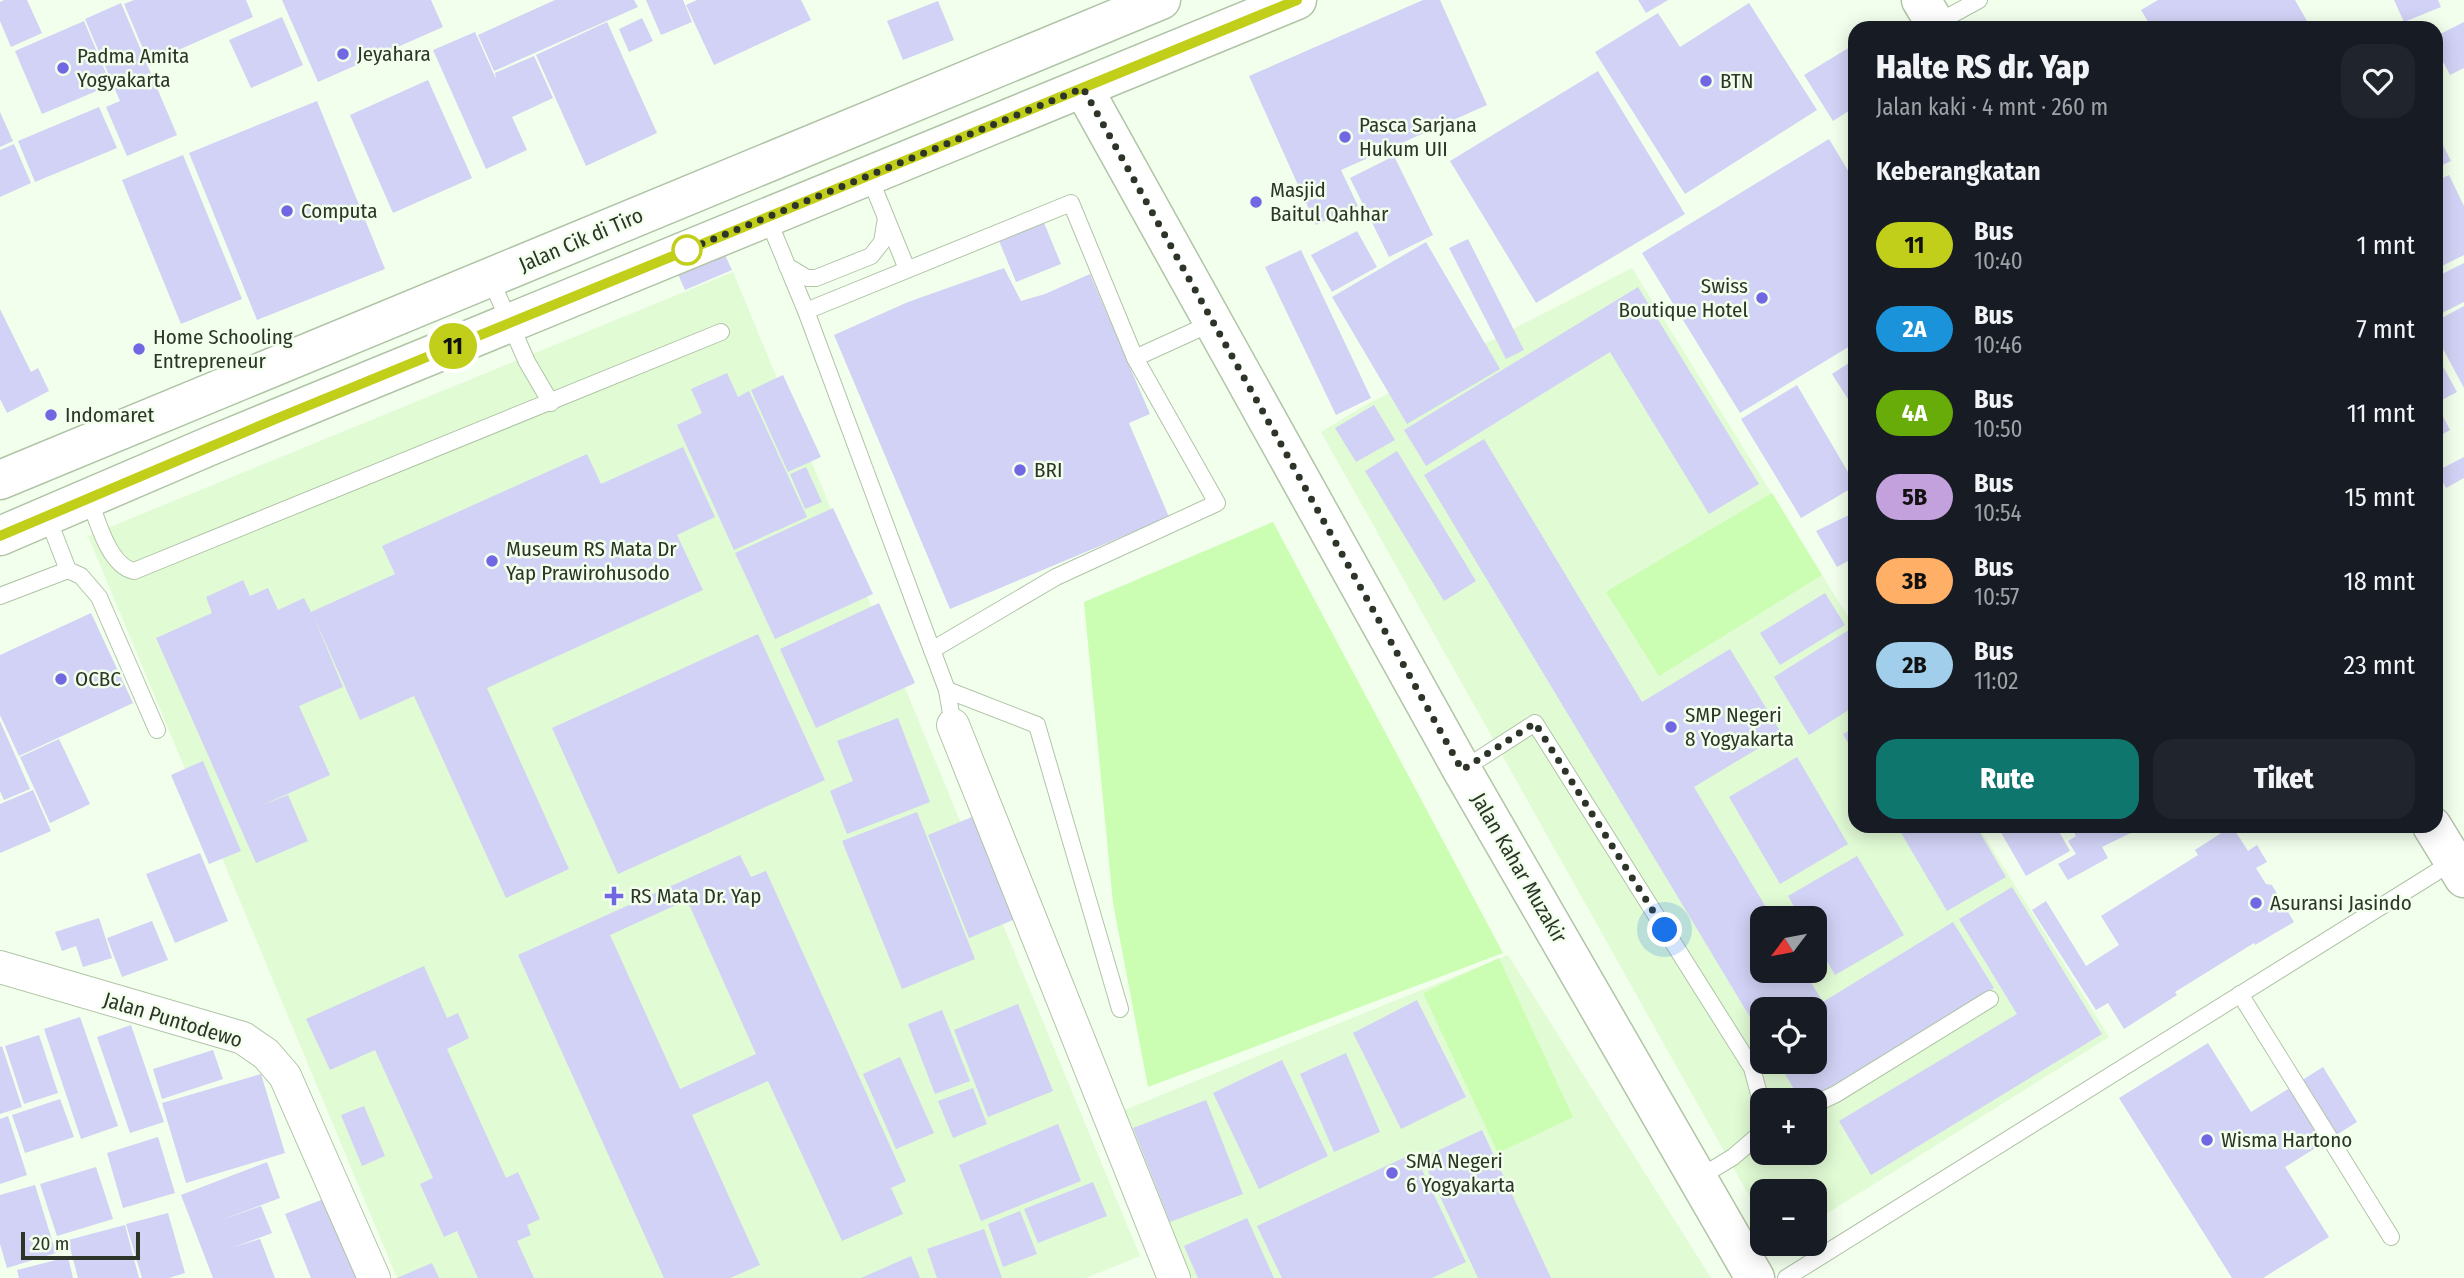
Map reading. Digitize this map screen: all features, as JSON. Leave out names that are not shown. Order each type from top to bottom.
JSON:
[{"type":"main road","name":"Jalan Cik di Tiro","points":[[0,480],[1161,0]]},
{"type":"main road","points":[[0,536],[1297,0]]},
{"type":"main road","name":"Jalan Kahar Muzakir","points":[[1059,43],[1462,770],[1755,1278]]},
{"type":"main road","points":[[2436,833],[2459,869]]},
{"type":"street","points":[[953,725],[1174,1278]]},
{"type":"street","name":"Jalan Puntodewo","points":[[0,967],[243,1038],[266,1054],[285,1076],[374,1278]]},
{"type":"lane","points":[[1931,17],[1979,0]]},
{"type":"lane","points":[[869,176],[907,269]]},
{"type":"lane","points":[[806,312],[1071,203],[1135,358],[1217,503],[1056,577],[932,650]]},
{"type":"lane","points":[[767,218],[806,312],[947,690],[953,725]]},
{"type":"lane","points":[[787,265],[807,278],[816,278],[871,256],[882,242],[886,218]]},
{"type":"lane","points":[[490,278],[527,362],[551,403]]},
{"type":"lane","points":[[1135,358],[1214,322]]},
{"type":"lane","points":[[89,498],[114,558],[126,570],[134,571],[720,332]]},
{"type":"lane","points":[[47,516],[68,570],[80,576],[99,597],[158,730]]},
{"type":"lane","points":[[0,596],[68,570]]},
{"type":"lane","points":[[947,690],[1037,724],[1120,1009]]},
{"type":"lane","points":[[1462,770],[1535,723],[1752,1068],[1757,1088]]},
{"type":"lane","points":[[1786,1278],[2339,932],[2459,869]]},
{"type":"lane","points":[[2241,993],[2391,1237]]},
{"type":"lane","points":[[1827,1098],[1990,999]]},
{"type":"lane","points":[[1697,1179],[1733,1157],[1750,1142]]},
{"type":"shaded area","name":"SMP Negeri 8 Yogyakarta","points":[[1632,268],[1848,617],[1848,833],[1982,833],[2109,1037],[1827,1213],[1827,1179],[1750,1179],[1750,1198],[1321,432],[1364,406]]},
{"type":"shaded area","name":"RS Mata Dr. Yap","points":[[733,272],[1140,1256],[1086,1278],[397,1278],[88,536]]},
{"type":"shaded area","name":"SMA Negeri 6 Yogyakarta","points":[[1508,955],[1711,1278],[1184,1278],[1112,1115]]},
{"type":"green space","points":[[1772,493],[1822,575],[1659,676],[1606,592]]},
{"type":"green space","points":[[1273,522],[1503,953],[1148,1087],[1113,903],[1084,602]]},
{"type":"green space","points":[[1499,958],[1573,1117],[1498,1153],[1423,993]]},
{"type":"building","points":[[27,0],[42,33],[11,47],[0,21],[0,2]]},
{"type":"building","points":[[134,0],[246,0],[253,17],[149,63],[124,4]]},
{"type":"building","name":"Jeyahara","points":[[282,0],[431,0],[443,27],[318,82]]},
{"type":"building","points":[[555,0],[634,0],[638,7],[494,71],[478,35]]},
{"type":"building","points":[[646,0],[683,0],[692,22],[661,35]]},
{"type":"building","points":[[697,0],[801,0],[811,20],[714,65],[686,5]]},
{"type":"building","name":"Pasca Sarjana Hukum UII","points":[[1423,0],[1440,0],[1487,105],[1341,170],[1358,206],[1316,225],[1249,76]]},
{"type":"building","points":[[1638,0],[1668,0],[1646,13]]},
{"type":"building","points":[[2158,0],[2295,0],[2307,21],[2148,21],[2141,10]]},
{"type":"building","points":[[2394,0],[2438,0],[2441,7],[2404,21]]},
{"type":"building","points":[[938,1],[954,40],[903,60],[887,21]]},
{"type":"building","points":[[121,3],[177,135],[127,156],[106,107],[120,101],[85,19]]},
{"type":"building","name":"BTN","points":[[1749,3],[1817,110],[1685,194],[1595,52],[1658,13],[1680,47]]},
{"type":"building","points":[[282,17],[303,65],[251,88],[229,40]]},
{"type":"building","points":[[642,18],[653,41],[629,52],[619,29]]},
{"type":"building","name":"Padma Amita Yogyakarta","points":[[84,21],[111,85],[42,114],[15,51]]},
{"type":"building","points":[[607,22],[657,133],[586,166],[536,55]]},
{"type":"building","points":[[2464,22],[2464,68],[2450,75],[2443,62],[2443,32]]},
{"type":"building","points":[[475,32],[496,79],[495,73],[534,56],[553,98],[512,117],[527,150],[486,169],[433,50]]},
{"type":"building","points":[[1848,48],[1848,111],[1833,121],[1804,75]]},
{"type":"building","points":[[1598,71],[1685,214],[1536,303],[1450,161]]},
{"type":"building","points":[[428,80],[472,178],[393,213],[350,115]]},
{"type":"building","name":"Computa","points":[[317,101],[385,269],[257,320],[189,153]]},
{"type":"building","points":[[99,107],[117,148],[35,182],[18,141]]},
{"type":"building","points":[[0,112],[13,141],[0,147]]},
{"type":"building","name":"Swiss Boutique Hotel","points":[[1829,139],[1848,170],[1848,347],[1740,413],[1642,253]]},
{"type":"building","points":[[14,144],[31,183],[0,197],[0,150]]},
{"type":"building","points":[[2443,146],[2451,161],[2443,165]]},
{"type":"building","points":[[183,155],[242,299],[181,324],[122,180]]},
{"type":"building","points":[[1394,156],[1433,235],[1389,257],[1350,178]]},
{"type":"building","points":[[2449,175],[2464,206],[2464,255],[2443,266],[2443,178]]},
{"type":"building","points":[[1042,218],[1061,264],[1016,282],[997,236]]},
{"type":"building","points":[[1357,231],[1377,267],[1332,292],[1311,255]]},
{"type":"building","points":[[1468,239],[1524,350],[1506,359],[1449,248]]},
{"type":"building","points":[[1426,242],[1500,369],[1407,424],[1332,297]]},
{"type":"building","points":[[1301,250],[1371,398],[1336,415],[1265,267]]},
{"type":"building","points":[[724,253],[732,270],[685,290],[677,272]]},
{"type":"building","points":[[2464,263],[2464,302],[2443,312],[2443,274]]},
{"type":"building","name":"BRI","points":[[1004,268],[1021,301],[1045,294],[1090,274],[1150,414],[1129,423],[1169,517],[950,609],[834,335],[908,302]]},
{"type":"building","points":[[1638,287],[1759,484],[1709,514],[1610,352],[1426,466],[1404,430]]},
{"type":"building","points":[[2464,306],[2464,388],[2443,349],[2443,317]]},
{"type":"building","points":[[0,309],[31,372],[38,368],[49,391],[7,413],[0,399]]},
{"type":"building","points":[[1848,364],[1848,399],[1832,374]]},
{"type":"building","points":[[2443,367],[2457,392],[2443,399]]},
{"type":"building","points":[[727,373],[738,397],[749,391],[807,517],[734,550],[677,425],[702,413],[691,389]]},
{"type":"building","points":[[783,375],[821,457],[788,472],[751,390]]},
{"type":"building","points":[[1797,385],[1848,472],[1848,490],[1801,518],[1741,419]]},
{"type":"building","points":[[1374,405],[1395,440],[1356,462],[1335,428]]},
{"type":"building","points":[[2443,417],[2450,430],[2443,434]]},
{"type":"building","points":[[1484,439],[1642,702],[1730,649],[1782,734],[1694,787],[1765,906],[1750,906],[1750,984],[1812,984],[1820,997],[1750,997],[1750,1017],[1424,475]]},
{"type":"building","points":[[683,447],[715,517],[677,535],[703,590],[487,688],[569,869],[506,898],[414,696],[360,720],[313,615],[343,687],[299,706],[330,775],[260,806],[288,795],[308,841],[256,863],[156,638],[212,613],[206,597],[243,580],[250,596],[268,588],[278,610],[304,598],[311,612],[395,574],[382,546],[587,454],[601,484]]},
{"type":"building","points":[[1397,451],[1476,581],[1444,601],[1365,471]]},
{"type":"building","points":[[2464,457],[2464,478],[2446,488],[2443,482],[2443,468]]},
{"type":"building","points":[[806,467],[822,502],[805,509],[790,474]]},
{"type":"building","points":[[833,508],[873,594],[775,639],[735,553]]},
{"type":"building","points":[[1848,515],[1848,561],[1837,567],[1816,531]]},
{"type":"building","points":[[1825,593],[1845,625],[1780,665],[1760,633]]},
{"type":"building","points":[[879,603],[915,683],[816,728],[780,649]]},
{"type":"building","name":"OCBC","points":[[91,613],[133,703],[19,756],[0,715],[0,655]]},
{"type":"building","points":[[1848,630],[1848,710],[1809,735],[1774,677]]},
{"type":"building","points":[[758,634],[825,780],[618,874],[552,728]]},
{"type":"building","points":[[898,718],[930,802],[847,834],[830,791],[853,781],[837,741]]},
{"type":"building","points":[[0,721],[30,789],[4,800],[0,791]]},
{"type":"building","points":[[59,739],[90,804],[50,823],[20,757]]},
{"type":"building","points":[[1797,757],[1848,844],[1780,884],[1729,797]]},
{"type":"building","points":[[203,761],[241,851],[209,864],[171,775]]},
{"type":"building","points":[[33,790],[51,831],[0,853],[0,804]]},
{"type":"building","points":[[917,812],[975,959],[902,989],[842,841]]},
{"type":"building","points":[[977,815],[1018,918],[969,938],[928,835]]},
{"type":"building","points":[[1901,833],[1980,833],[2006,877],[1947,911]]},
{"type":"building","points":[[2001,833],[2060,833],[2070,851],[2026,876]]},
{"type":"building","points":[[2074,833],[2131,833],[2102,847],[2108,858],[2068,880],[2058,864],[2076,854],[2068,841],[2076,836]]},
{"type":"building","points":[[2221,833],[2236,833],[2248,851],[2257,845],[2267,862],[2256,868],[2266,884],[2272,885],[2294,922],[2255,945],[2254,943],[2175,992],[2177,995],[2124,1029],[2108,1003],[2096,1010],[2032,910],[2046,901],[2086,966],[2119,945],[2101,916],[2198,855],[2195,850]]},
{"type":"building","points":[[200,853],[228,921],[175,943],[146,874]]},
{"type":"building","points":[[740,855],[751,877],[766,871],[906,1181],[891,1188],[903,1214],[842,1241],[768,1081],[692,1115],[760,1265],[730,1278],[664,1278],[518,955]],"holes":[[[687,900],[756,1054],[680,1089],[610,935]]]},
{"type":"building","points":[[1857,856],[1904,935],[1835,975],[1827,961],[1827,906],[1794,906],[1788,896]]},
{"type":"building","points":[[2012,887],[2102,1034],[1871,1175],[1839,1121],[2017,1014],[1959,919]]},
{"type":"building","points":[[99,918],[112,958],[83,967],[76,946],[62,951],[55,932]]},
{"type":"building","points":[[152,921],[168,960],[122,977],[107,938]]},
{"type":"building","points":[[1953,922],[1994,988],[1827,1089],[1793,1088],[1785,1074],[1827,1074],[1827,1000]]},
{"type":"building","points":[[424,966],[447,1018],[458,1013],[469,1038],[447,1049],[506,1178],[518,1172],[540,1219],[527,1225],[531,1235],[517,1241],[534,1278],[478,1278],[457,1231],[444,1237],[420,1184],[433,1178],[375,1050],[330,1070],[306,1019]]},
{"type":"building","points":[[1417,1000],[1466,1097],[1401,1129],[1353,1033]]},
{"type":"building","points":[[1018,1004],[1053,1091],[988,1117],[954,1030]]},
{"type":"building","points":[[942,1010],[970,1081],[935,1094],[908,1024]]},
{"type":"building","points":[[80,1017],[118,1126],[81,1139],[44,1029]]},
{"type":"building","points":[[131,1025],[164,1122],[130,1133],[97,1037]]},
{"type":"building","points":[[39,1035],[58,1093],[24,1104],[5,1046]]},
{"type":"building","name":"Wisma Hartono","points":[[2208,1043],[2251,1112],[2323,1067],[2357,1122],[2285,1167],[2329,1237],[2263,1278],[2232,1278],[2119,1098]]},
{"type":"building","points":[[2,1046],[22,1107],[0,1114],[0,1047]]},
{"type":"building","points":[[213,1050],[223,1079],[162,1099],[153,1069]]},
{"type":"building","points":[[1346,1053],[1380,1132],[1334,1152],[1300,1074]]},
{"type":"building","points":[[900,1057],[934,1133],[896,1149],[863,1074]]},
{"type":"building","points":[[1282,1060],[1328,1156],[1259,1189],[1213,1093]]},
{"type":"building","points":[[261,1074],[285,1153],[186,1183],[162,1103]]},
{"type":"building","points":[[973,1088],[987,1124],[953,1138],[938,1101]]},
{"type":"building","points":[[60,1099],[74,1137],[25,1153],[12,1115]]},
{"type":"building","points":[[1206,1100],[1243,1194],[1170,1222],[1133,1128]]},
{"type":"building","points":[[364,1106],[385,1156],[362,1166],[341,1115]]},
{"type":"building","points":[[8,1116],[27,1175],[0,1184],[0,1119]]},
{"type":"building","points":[[1058,1124],[1081,1181],[981,1221],[959,1165]]},
{"type":"building","points":[[1482,1130],[1551,1278],[1478,1278],[1422,1158]]},
{"type":"building","points":[[158,1137],[175,1193],[123,1208],[107,1153]]},
{"type":"building","points":[[1414,1153],[1466,1262],[1432,1278],[1282,1278],[1257,1226]]},
{"type":"building","points":[[267,1162],[280,1198],[216,1222],[261,1206],[272,1233],[234,1247],[260,1239],[275,1278],[213,1278],[181,1195]]},
{"type":"building","points":[[96,1167],[113,1219],[57,1236],[40,1184]]},
{"type":"building","points":[[1093,1182],[1107,1216],[1038,1243],[1024,1209]]},
{"type":"building","points":[[35,1185],[56,1253],[7,1268],[0,1244],[0,1195]]},
{"type":"building","points":[[329,1197],[361,1278],[311,1278],[285,1214]]},
{"type":"building","points":[[1020,1211],[1037,1254],[1003,1267],[988,1224]]},
{"type":"building","points":[[168,1213],[185,1273],[169,1278],[142,1278],[126,1224]]},
{"type":"building","points":[[1247,1218],[1274,1278],[1198,1278],[1184,1246]]},
{"type":"building","points":[[125,1225],[139,1278],[78,1278],[68,1240]]},
{"type":"building","points":[[984,1229],[1002,1278],[937,1278],[927,1249]]},
{"type":"building","points":[[911,1256],[920,1278],[861,1278]]},
{"type":"building","points":[[68,1257],[73,1278],[19,1278],[17,1270]]},
{"type":"building","points":[[432,1263],[439,1278],[397,1278]]},
{"type":"bus line","name":"11","points":[[0,536],[278,418],[1297,0]]},
{"type":"place","name":"Jeyahara","points":[[343,54]]},
{"type":"place","name":"Padma Amita Yogyakarta","points":[[63,68]]},
{"type":"place","name":"BTN","points":[[1706,81]]},
{"type":"place","name":"Pasca Sarjana Hukum UII","points":[[1345,137]]},
{"type":"place","name":"Masjid Baitul Qahhar","points":[[1256,202]]},
{"type":"place","name":"Computa","points":[[287,211]]},
{"type":"place","name":"Swiss Boutique Hotel","points":[[1762,298]]},
{"type":"place","name":"Home Schooling Entrepreneur","points":[[139,349]]},
{"type":"place","name":"Indomaret","points":[[51,415]]},
{"type":"place","name":"BRI","points":[[1020,470]]},
{"type":"place","name":"Museum RS Mata Dr Yap Prawirohusodo","points":[[492,561]]},
{"type":"place","name":"OCBC","points":[[61,679]]},
{"type":"place","name":"SMP Negeri 8 Yogyakarta","points":[[1671,727]]},
{"type":"place","name":"RS Mata Dr. Yap","points":[[614,896]]},
{"type":"place","name":"Asuransi Jasindo","points":[[2256,903]]},
{"type":"place","name":"Wisma Hartono","points":[[2207,1140]]},
{"type":"place","name":"SMA Negeri 6 Yogyakarta","points":[[1392,1173]]},
{"type":"route","points":[[687,250],[677,254],[1083,88],[1462,770],[1535,723],[1665,930]]}]
